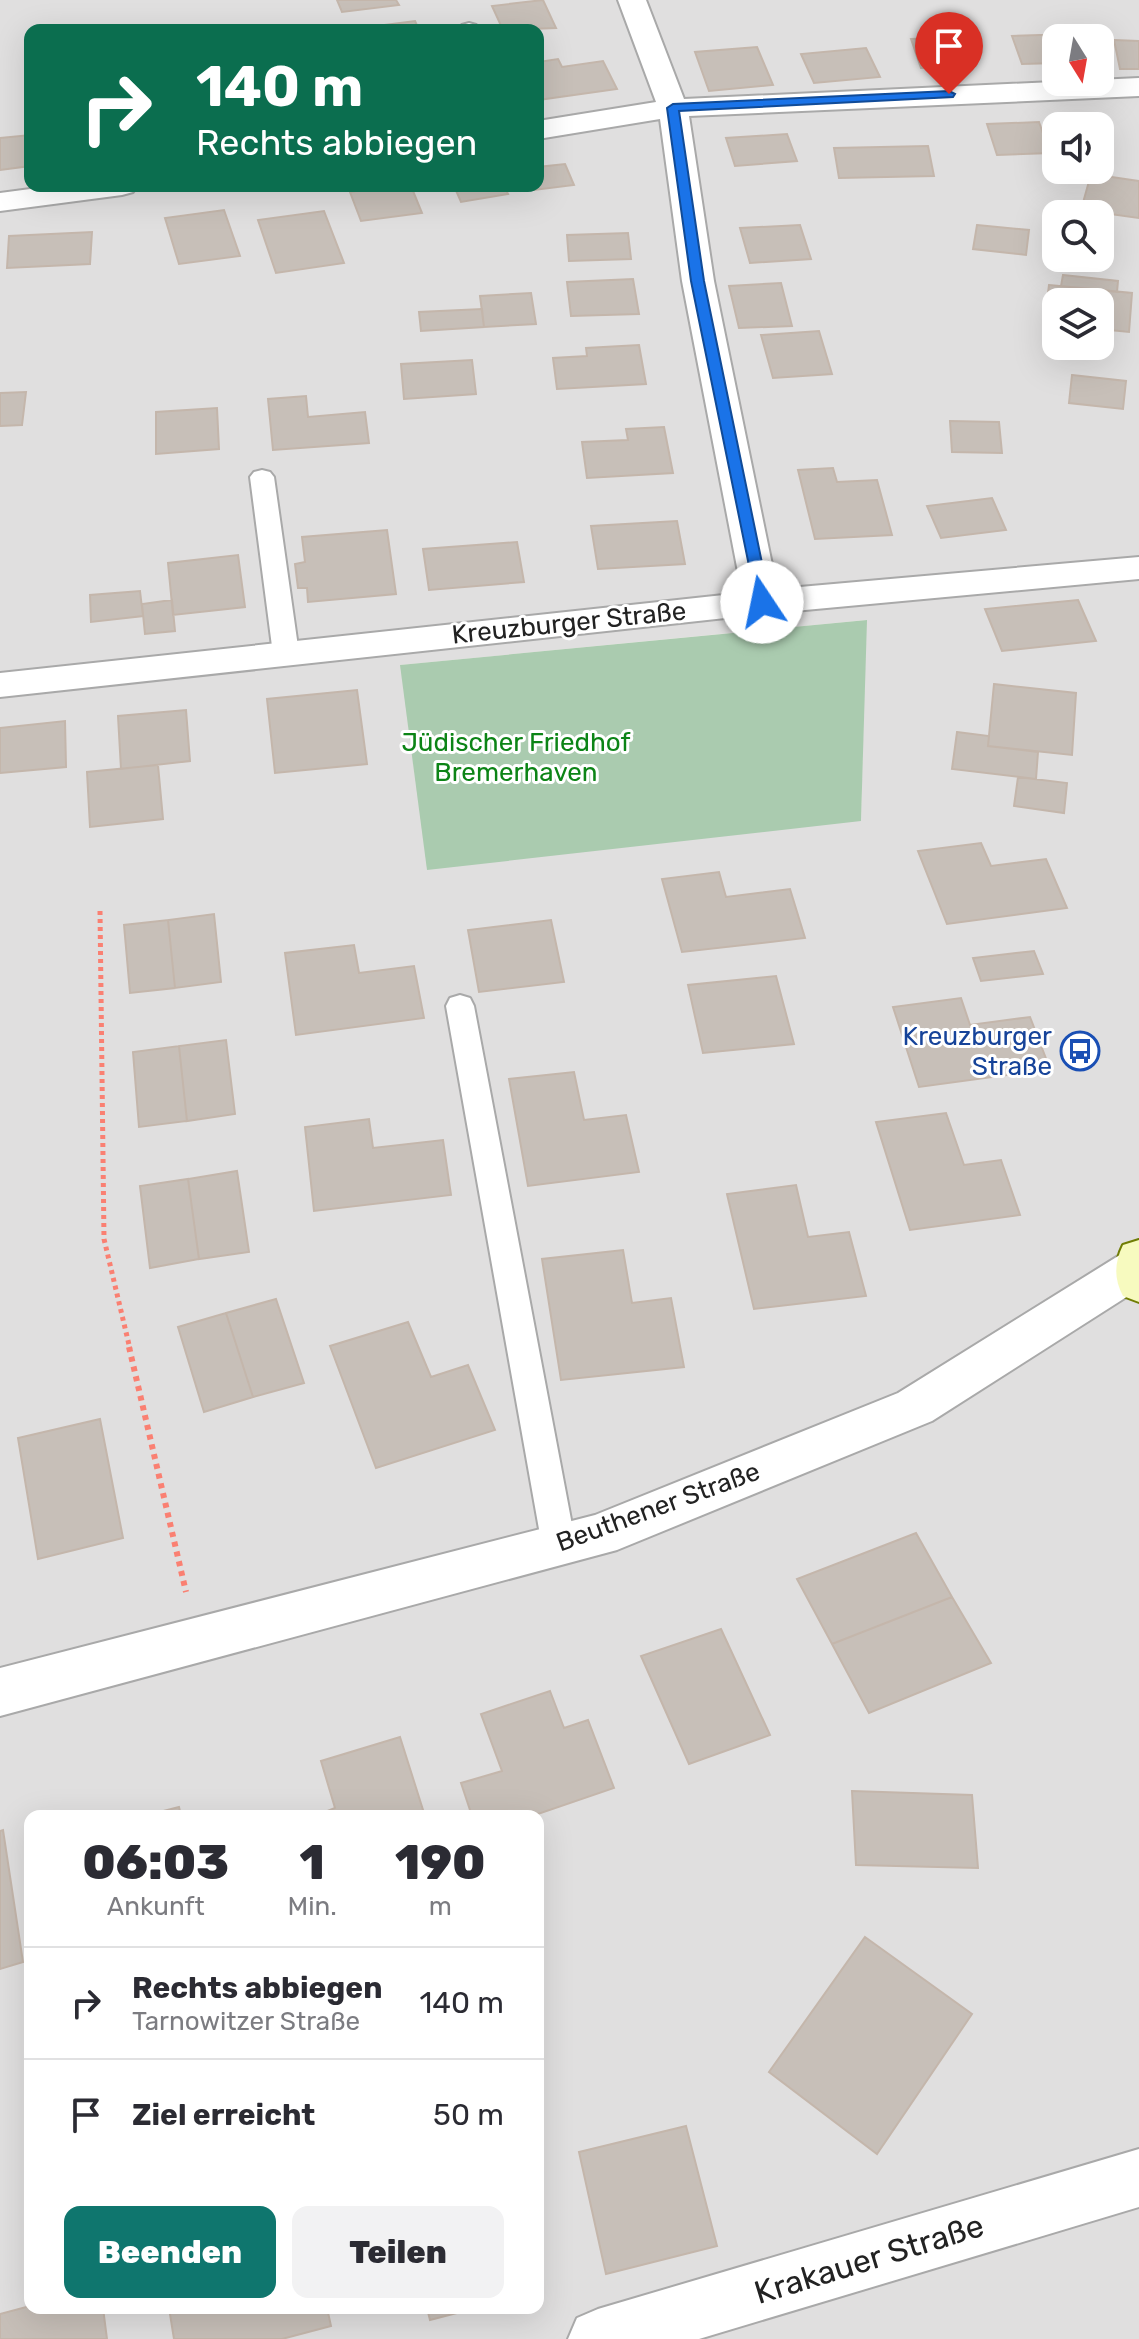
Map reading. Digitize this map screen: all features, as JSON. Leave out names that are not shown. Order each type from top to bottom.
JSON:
[{"type":"street","points":[[632,0],[673,108],[698,281],[762,602]]},
{"type":"street","points":[[544,129],[673,108],[1139,87]]},
{"type":"street","points":[[0,202],[76,192]]},
{"type":"street","name":"Kreuzburger Straße","points":[[0,685],[762,602],[1139,568]]},
{"type":"street","points":[[1139,1258],[1139,1283]]},
{"type":"street","name":"Beuthener Straße","points":[[0,1692],[600,1535],[915,1407],[1139,1267]]},
{"type":"street","name":"Krakauer Straße","points":[[598,2339],[1139,2178]]},
{"type":"lane","points":[[262,477],[286,654]]},
{"type":"lane","points":[[460,1006],[559,1546]]},
{"type":"path","points":[[100,911],[104,1239],[197,1640]]},
{"type":"shaded area","points":[[0,0],[1139,0],[1139,2339],[0,2339]],"holes":[[[866,620],[861,820],[400,666],[400,665]]]},
{"type":"green space","name":"Jüdischer Friedhof Bremerhaven","points":[[867,620],[861,821],[427,870],[400,665]]},
{"type":"building","points":[[337,0],[396,0],[399,5],[342,12]]},
{"type":"building","points":[[543,0],[556,28],[544,28],[544,24],[500,24],[492,6]]},
{"type":"building","points":[[1042,35],[1042,63],[1022,64],[1012,36]]},
{"type":"building","points":[[964,37],[975,66],[921,68],[911,39]]},
{"type":"building","points":[[1114,40],[1139,41],[1139,69],[1120,69]]},
{"type":"building","points":[[757,47],[773,85],[709,91],[695,52]]},
{"type":"building","points":[[866,48],[880,77],[814,83],[801,54]]},
{"type":"building","points":[[558,59],[562,67],[603,61],[617,89],[544,99],[544,61]]},
{"type":"building","points":[[1039,122],[1042,153],[997,155],[987,124]]},
{"type":"building","points":[[787,134],[797,161],[735,166],[726,138]]},
{"type":"building","points":[[24,136],[24,167],[0,170],[0,138]]},
{"type":"building","points":[[928,146],[934,176],[839,178],[834,148]]},
{"type":"building","points":[[565,164],[574,185],[544,189],[544,166]]},
{"type":"building","points":[[1114,177],[1139,181],[1139,218],[1114,215],[1114,200],[1084,200],[1088,184],[1114,184]]},
{"type":"building","points":[[350,192],[413,192],[422,213],[361,221]]},
{"type":"building","points":[[457,192],[508,194],[461,202]]},
{"type":"building","points":[[224,210],[240,256],[179,264],[165,218]]},
{"type":"building","points":[[324,211],[344,263],[276,273],[258,220]]},
{"type":"building","points":[[800,225],[811,259],[750,263],[740,228]]},
{"type":"building","points":[[977,225],[1029,230],[1026,255],[973,249]]},
{"type":"building","points":[[92,232],[90,264],[7,268],[9,236]]},
{"type":"building","points":[[628,233],[631,259],[569,261],[567,235]]},
{"type":"building","points":[[1063,275],[1118,281],[1117,292],[1114,288],[1061,286]]},
{"type":"building","points":[[633,279],[639,314],[571,316],[567,282]]},
{"type":"building","points":[[781,283],[792,326],[739,328],[729,286]]},
{"type":"building","points":[[1049,285],[1080,288],[1049,288]]},
{"type":"building","points":[[1114,291],[1132,293],[1129,332],[1114,330]]},
{"type":"building","points":[[531,293],[536,324],[484,327],[480,296]]},
{"type":"building","points":[[482,309],[484,327],[421,331],[419,312]]},
{"type":"building","points":[[819,331],[832,374],[773,378],[761,335]]},
{"type":"building","points":[[639,345],[646,384],[557,389],[553,358],[587,356],[586,348]]},
{"type":"building","points":[[472,360],[476,394],[404,399],[401,364]]},
{"type":"building","points":[[1072,375],[1126,381],[1123,409],[1069,403]]},
{"type":"building","points":[[26,392],[22,425],[0,426],[0,393]]},
{"type":"building","points":[[306,396],[308,417],[365,412],[369,443],[273,450],[268,399]]},
{"type":"building","points":[[217,408],[219,449],[156,454],[156,412]]},
{"type":"building","points":[[950,421],[999,422],[1002,453],[952,452]]},
{"type":"building","points":[[664,427],[673,473],[587,478],[582,442],[628,440],[626,429]]},
{"type":"building","points":[[833,468],[837,482],[877,480],[892,535],[815,539],[798,470]]},
{"type":"building","points":[[992,498],[1006,530],[941,538],[927,506]]},
{"type":"building","points":[[677,521],[685,564],[598,569],[591,526]]},
{"type":"building","points":[[387,530],[396,594],[308,602],[307,588],[298,588],[295,564],[305,562],[302,537]]},
{"type":"building","points":[[517,542],[524,582],[429,590],[423,549]]},
{"type":"building","points":[[238,555],[245,607],[173,615],[168,563]]},
{"type":"building","points":[[140,591],[143,616],[91,622],[90,595]]},
{"type":"building","points":[[172,600],[175,631],[145,634],[142,604]]},
{"type":"building","points":[[1078,600],[1096,641],[1002,651],[985,609]]},
{"type":"building","points":[[994,684],[1076,693],[1072,755],[988,746]]},
{"type":"building","points":[[357,690],[367,764],[275,773],[267,699]]},
{"type":"building","points":[[186,710],[190,761],[121,769],[118,716]]},
{"type":"building","points":[[65,721],[66,767],[0,773],[0,728]]},
{"type":"building","points":[[957,732],[989,736],[988,746],[1038,752],[1036,779],[952,769]]},
{"type":"building","points":[[158,765],[163,819],[90,827],[87,772]]},
{"type":"building","points":[[1018,777],[1067,783],[1064,813],[1014,806]]},
{"type":"building","points":[[981,843],[991,866],[1046,859],[1067,908],[947,924],[918,851]]},
{"type":"building","points":[[719,872],[726,897],[790,889],[805,938],[682,952],[662,879]]},
{"type":"building","points":[[214,914],[221,982],[175,988],[168,920]]},
{"type":"building","points":[[168,920],[175,988],[130,993],[124,925]]},
{"type":"building","points":[[551,920],[564,982],[479,992],[468,930]]},
{"type":"building","points":[[354,945],[359,973],[414,966],[424,1018],[296,1035],[285,953]]},
{"type":"building","points":[[1034,951],[1043,974],[981,981],[973,958]]},
{"type":"building","points":[[776,976],[794,1044],[703,1053],[688,985]]},
{"type":"building","points":[[961,998],[970,1025],[1030,1017],[1050,1069],[919,1087],[893,1007]]},
{"type":"building","points":[[226,1040],[235,1114],[187,1121],[179,1046]]},
{"type":"building","points":[[179,1046],[187,1121],[139,1127],[133,1052]]},
{"type":"building","points":[[574,1072],[584,1120],[626,1115],[639,1172],[528,1186],[509,1079]]},
{"type":"building","points":[[946,1113],[964,1165],[1001,1160],[1020,1215],[910,1230],[876,1122]]},
{"type":"building","points":[[369,1119],[373,1148],[443,1140],[451,1195],[314,1211],[305,1127]]},
{"type":"building","points":[[237,1171],[249,1252],[199,1259],[188,1179]]},
{"type":"building","points":[[188,1179],[199,1259],[150,1268],[140,1186]]},
{"type":"building","points":[[796,1185],[808,1237],[849,1232],[866,1296],[754,1309],[727,1194]]},
{"type":"building","points":[[623,1250],[632,1303],[671,1298],[684,1367],[561,1380],[542,1259]]},
{"type":"building","points":[[276,1299],[304,1383],[253,1397],[226,1313]]},
{"type":"building","points":[[226,1313],[253,1397],[204,1412],[178,1327]]},
{"type":"building","points":[[408,1322],[431,1377],[468,1365],[495,1430],[376,1468],[330,1346]]},
{"type":"building","points":[[100,1419],[123,1538],[38,1559],[18,1438]]},
{"type":"building","points":[[916,1533],[952,1597],[832,1644],[797,1579]]},
{"type":"building","points":[[952,1597],[991,1663],[869,1713],[832,1644]]},
{"type":"building","points":[[721,1629],[770,1735],[689,1764],[641,1656]]},
{"type":"building","points":[[550,1691],[564,1728],[588,1720],[614,1788],[544,1812],[470,1810],[461,1783],[502,1771],[481,1714]]},
{"type":"building","points":[[400,1737],[423,1810],[330,1810],[335,1808],[321,1761]]},
{"type":"building","points":[[852,1791],[972,1795],[978,1868],[856,1865]]},
{"type":"building","points":[[3,1830],[23,1962],[0,1969],[0,1831]]},
{"type":"building","points":[[865,1937],[972,2014],[877,2154],[769,2072]]},
{"type":"building","points":[[686,2126],[717,2246],[606,2274],[579,2152]]},
{"type":"building","points":[[24,2308],[24,2314],[104,2314],[107,2339],[0,2339],[0,2314]]},
{"type":"building","points":[[170,2314],[328,2314],[331,2326],[282,2339],[174,2339]]},
{"type":"building","points":[[428,2314],[453,2314],[430,2320]]},
{"type":"place","name":"Kreuzburger Straße","points":[[1080,1051]]},
{"type":"route","points":[[762,602],[698,281],[673,108],[949,94]]}]
